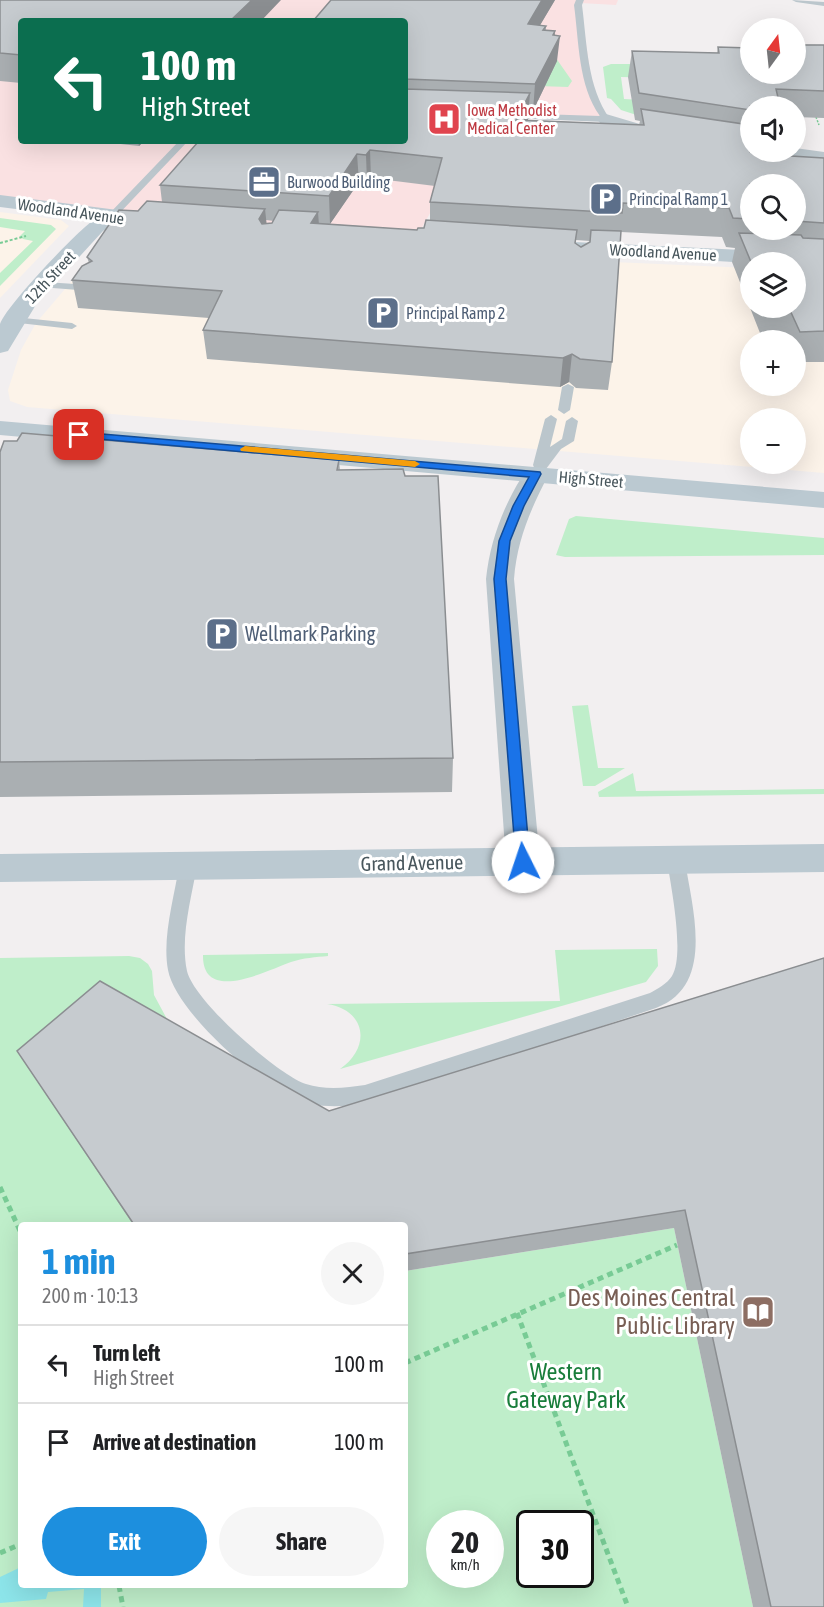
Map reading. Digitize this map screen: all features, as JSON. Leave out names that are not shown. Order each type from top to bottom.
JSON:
[{"type":"main road","name":"Woodland Avenue","points":[[0,201],[172,222]]},
{"type":"main road","name":"12th Street","points":[[7,332],[44,285],[96,227],[111,216]]},
{"type":"main road","name":"Woodland Avenue","points":[[558,247],[580,256],[824,260]]},
{"type":"main road","name":"High Street","points":[[0,428],[824,500]]},
{"type":"main road","name":"Grand Avenue","points":[[0,868],[824,858]]},
{"type":"street","points":[[606,119],[640,130],[740,145]]},
{"type":"street","points":[[806,155],[824,157]]},
{"type":"street","points":[[523,862],[500,579],[505,541],[519,506],[536,474]]},
{"type":"lane","points":[[580,0],[578,5],[584,58],[595,105],[606,119]]},
{"type":"lane","points":[[796,0],[824,4]]},
{"type":"lane","points":[[496,115],[606,119]]},
{"type":"lane","points":[[111,216],[181,144]]},
{"type":"lane","points":[[44,285],[91,288]]},
{"type":"lane","points":[[7,332],[69,331]]},
{"type":"lane","points":[[564,410],[567,387]]},
{"type":"lane","points":[[536,474],[551,419]]},
{"type":"lane","points":[[536,474],[557,446],[567,441],[572,421]]},
{"type":"lane","points":[[188,866],[177,948],[180,978],[208,1018],[272,1075],[301,1092],[330,1098],[368,1094],[400,1085],[656,1000],[681,979],[685,962],[685,940],[676,861]]},
{"type":"path","points":[[816,117],[819,125]]},
{"type":"path","points":[[0,1187],[18,1226]]},
{"type":"path","points":[[408,1363],[517,1313],[677,1245]]},
{"type":"path","points":[[517,1313],[627,1607]]},
{"type":"path","points":[[0,1553],[18,1545]]},
{"type":"path","points":[[119,1588],[123,1607]]},
{"type":"shaded area","name":"Iowa Methodist Medical Center","points":[[0,0],[618,0],[616,5],[580,3],[592,84],[606,119],[486,114],[416,238],[0,201]]},
{"type":"shaded area","points":[[0,212],[61,220],[69,226],[0,298]]},
{"type":"shaded area","points":[[112,234],[740,268],[740,318],[806,318],[806,294],[824,271],[824,473],[806,472],[806,408],[740,408],[740,466],[27,407],[10,401],[8,390],[21,350],[36,323]]},
{"type":"green space","points":[[551,51],[572,81],[568,87],[538,86]]},
{"type":"green space","points":[[611,64],[730,64],[704,79],[621,77],[624,99],[642,100],[652,120],[621,110],[611,99],[607,98],[603,67]]},
{"type":"green space","points":[[0,218],[51,225],[56,229],[0,286],[0,273],[33,241],[20,236],[25,231],[0,227]]},
{"type":"green space","points":[[576,516],[824,538],[824,555],[565,557],[556,555],[569,519]]},
{"type":"green space","points":[[588,705],[598,768],[625,768],[595,786],[583,786],[572,706]]},
{"type":"green space","points":[[633,773],[636,791],[824,789],[824,794],[599,797],[598,792]]},
{"type":"green space","points":[[657,949],[658,966],[646,982],[340,1069],[357,1051],[360,1031],[357,1022],[350,1014],[327,1004],[560,1001],[555,950]]},
{"type":"green space","points":[[328,953],[328,956],[296,961],[253,976],[224,981],[213,978],[206,970],[203,955]]},
{"type":"green space","name":"Western Gateway Park","points":[[129,956],[140,958],[148,964],[152,971],[154,995],[174,1032],[135,1222],[18,1222],[18,1588],[408,1588],[408,1271],[674,1228],[753,1607],[0,1607],[0,958]]},
{"type":"water","points":[[18,1568],[18,1588],[101,1588],[101,1607],[83,1607],[84,1589],[48,1592],[46,1599],[0,1603],[0,1577]]},
{"type":"building","points":[[0,0],[252,0],[233,18],[18,18],[18,55],[0,53]]},
{"type":"building","points":[[331,0],[542,0],[528,24],[546,26],[543,30],[555,31],[553,35],[560,36],[535,84],[408,79],[408,18],[316,18]]},
{"type":"building","points":[[806,45],[824,45],[824,91],[776,89],[778,96],[740,96],[740,108],[639,93],[632,51],[719,53],[718,47],[740,48],[740,84],[806,84]]},
{"type":"building","points":[[408,89],[530,93],[516,120],[644,125],[641,109],[740,124],[740,162],[806,162],[806,157],[824,158],[824,223],[806,222],[806,174],[740,174],[740,218],[733,218],[729,208],[623,203],[622,213],[430,202],[442,158],[370,150],[366,155],[357,154],[329,196],[160,185],[196,144],[408,144]]},
{"type":"building","name":"Principal Ramp 2","points":[[147,201],[265,209],[259,219],[262,224],[272,223],[279,210],[318,212],[311,223],[417,230],[424,228],[426,220],[577,230],[575,243],[581,247],[590,242],[591,230],[621,231],[612,362],[580,359],[572,354],[563,358],[203,330],[222,291],[72,280],[82,266],[92,261],[87,257],[119,210],[138,211]]},
{"type":"building","points":[[824,239],[824,331],[799,330],[794,318],[806,318],[806,252],[747,252],[742,240]]},
{"type":"building","name":"Wellmark Parking","points":[[22,433],[339,460],[337,470],[403,469],[405,476],[438,476],[453,758],[0,762],[0,452],[4,441],[17,441]]},
{"type":"building","name":"Des Moines Central Public Library","points":[[824,958],[824,1607],[771,1607],[685,1210],[408,1254],[408,1222],[132,1222],[17,1051],[100,981],[329,1111]]},
{"type":"slow traffic","points":[[245,449],[415,464]]},
{"type":"place","name":"Iowa Methodist Medical Center","points":[[444,119]]},
{"type":"place","name":"Burwood Building","points":[[264,182]]},
{"type":"place","name":"Principal Ramp 1","points":[[606,199]]},
{"type":"place","name":"Principal Ramp 2","points":[[383,313]]},
{"type":"place","name":"Wellmark Parking","points":[[222,634]]},
{"type":"place","name":"Des Moines Central Public Library","points":[[758,1312]]},
{"type":"route","points":[[79,435],[536,474],[519,506],[505,541],[500,566],[523,862]]}]
